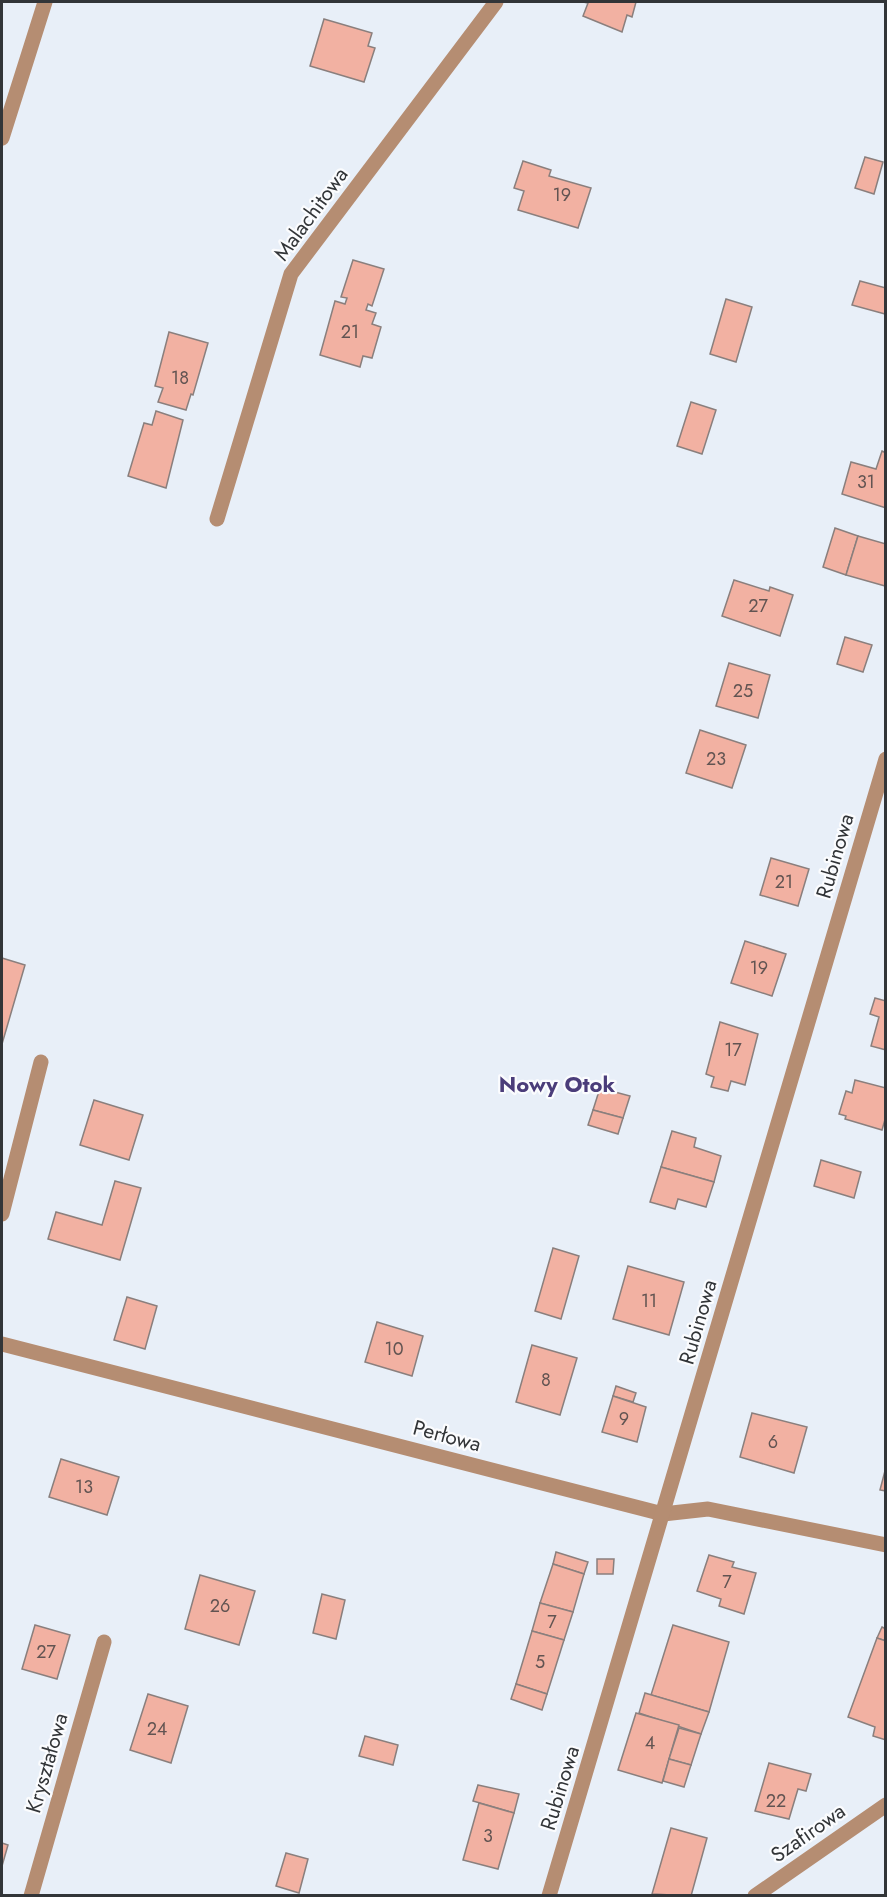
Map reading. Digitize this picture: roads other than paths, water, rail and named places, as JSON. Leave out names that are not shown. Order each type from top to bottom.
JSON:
[{"type":"street","points":[[2,138],[45,2]]},
{"type":"street","name":"Malachitowa","points":[[217,519],[291,274],[496,2]]},
{"type":"street","name":"Rubinowa","points":[[549,1896],[885,759]]},
{"type":"street","points":[[2,1214],[41,1062]]},
{"type":"street","name":"Perłowa","points":[[2,1344],[663,1514],[708,1509],[885,1545]]},
{"type":"street","name":"Kryształowa","points":[[31,1896],[104,1642]]},
{"type":"street","name":"Szafirowa","points":[[755,1896],[885,1805]]},
{"type":"district","name":"Nowy Otok","points":[[557,1084]]}]
